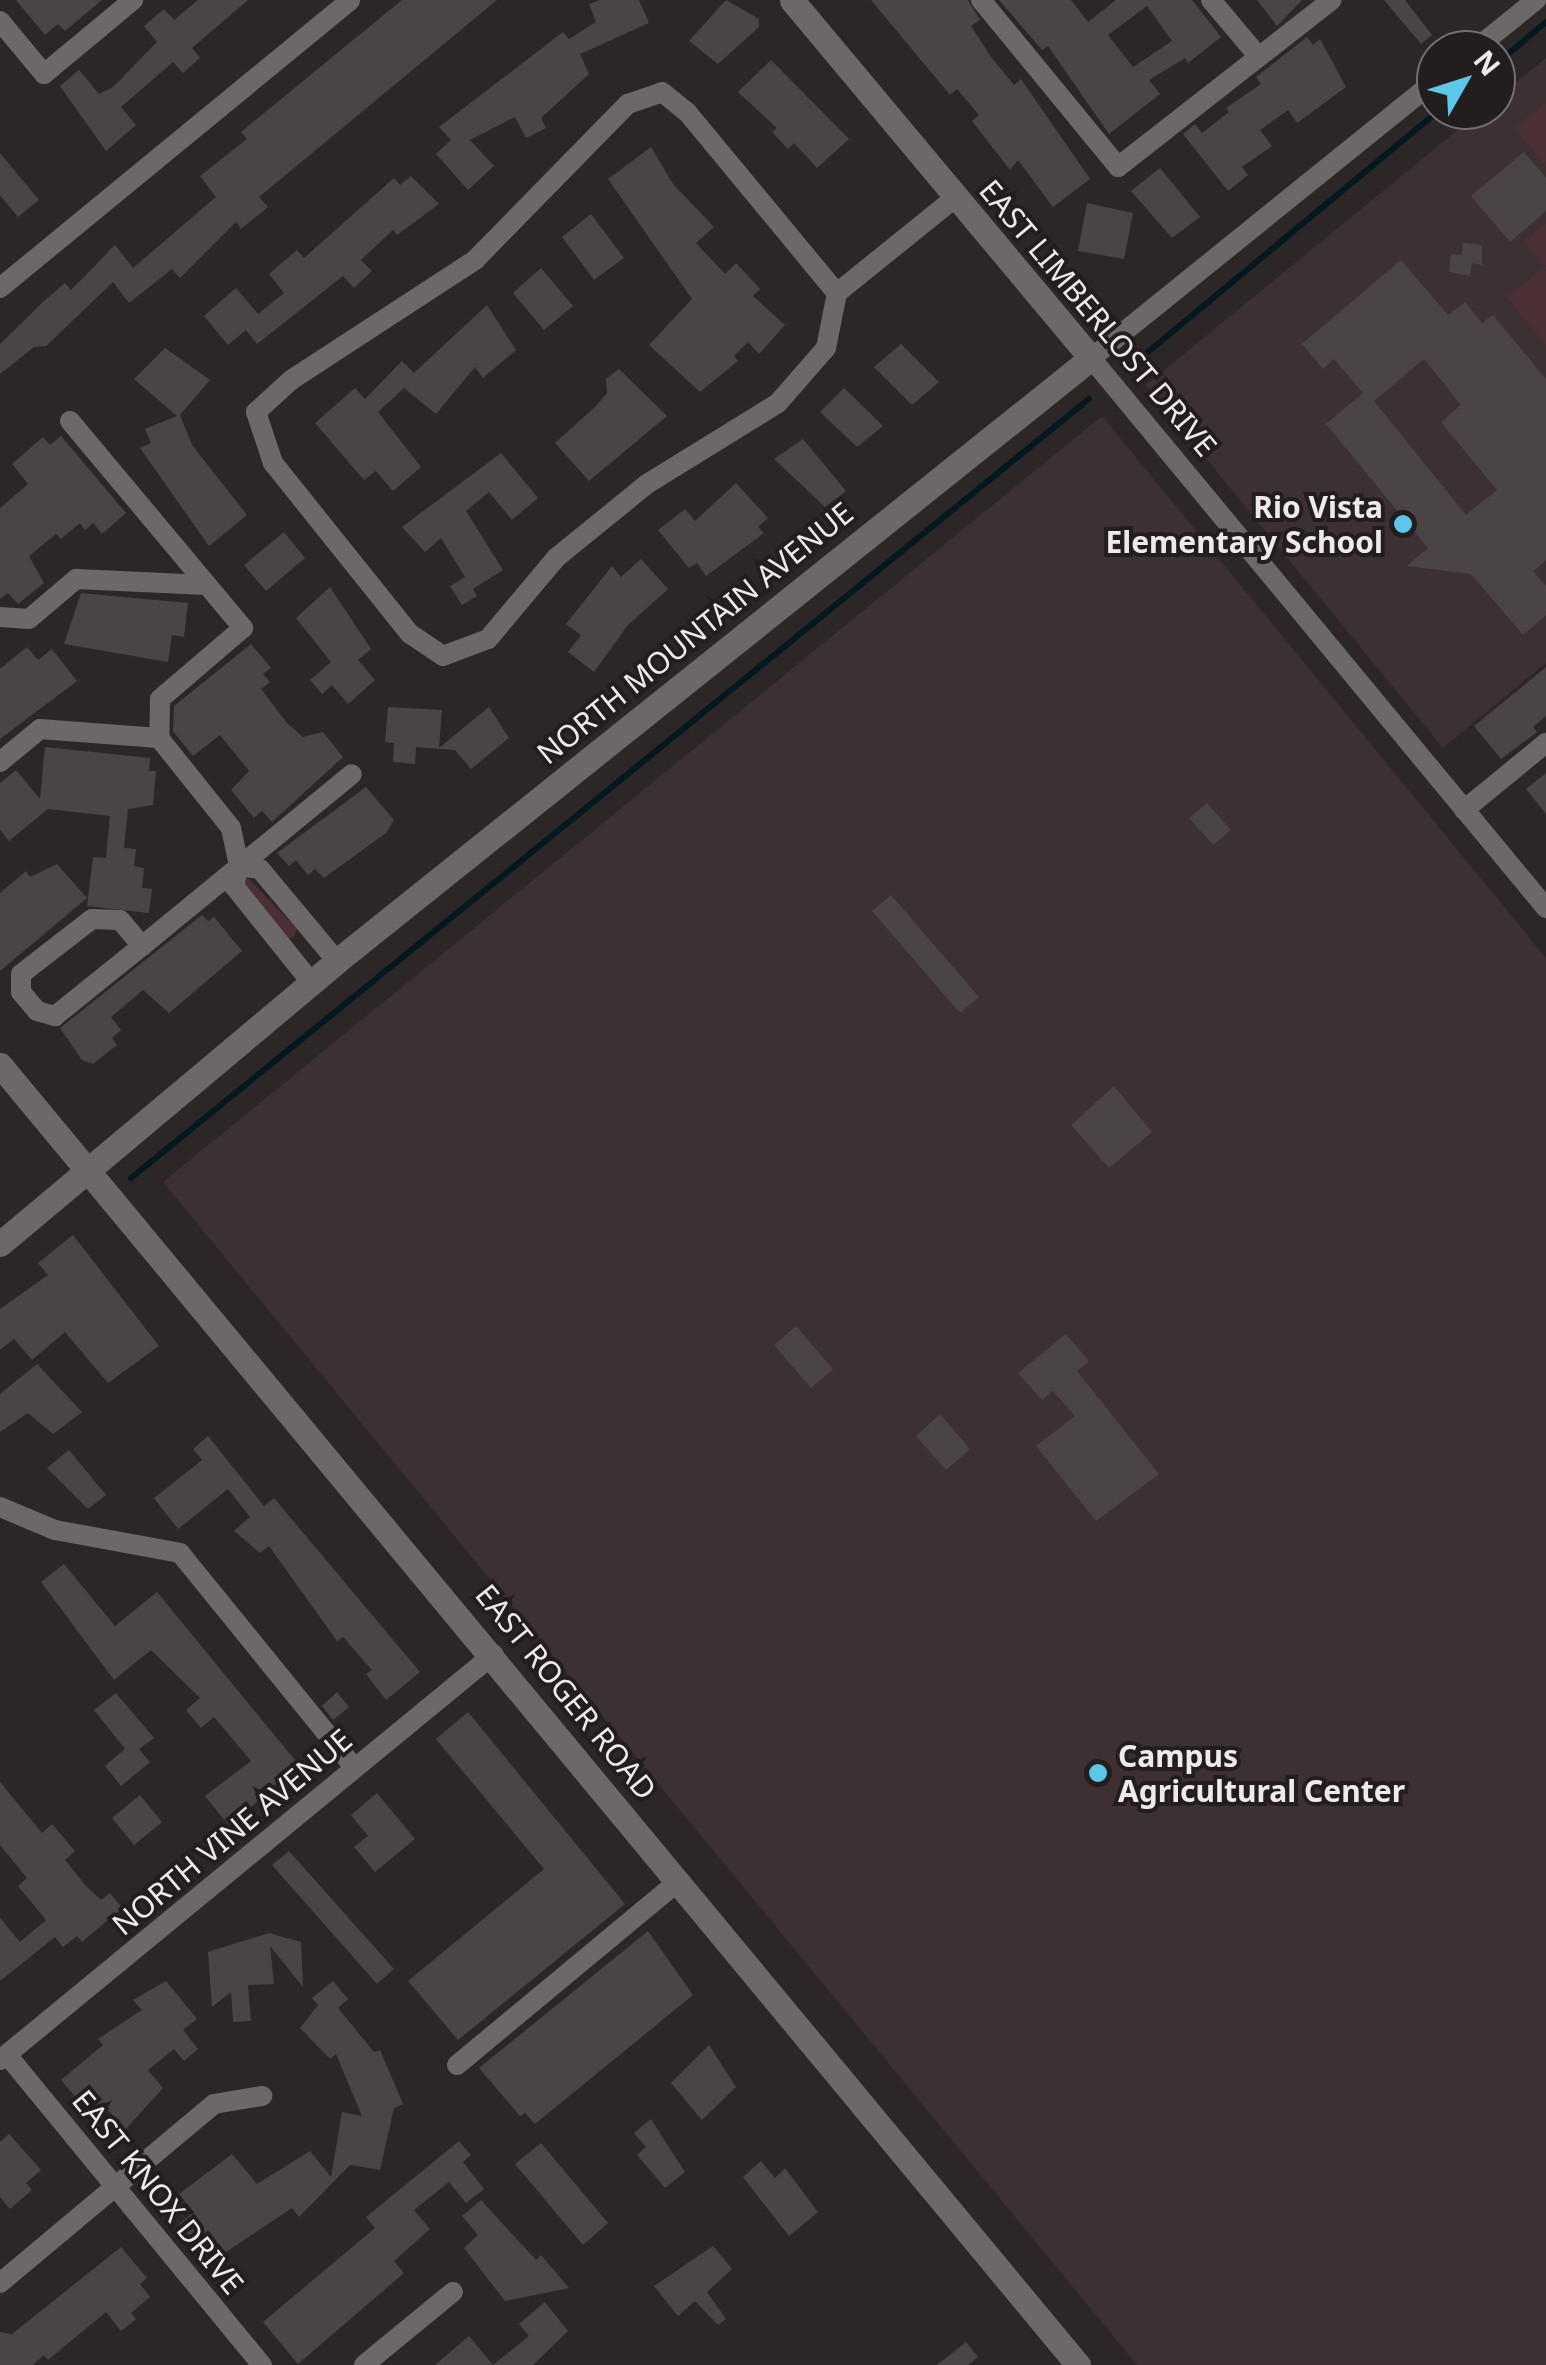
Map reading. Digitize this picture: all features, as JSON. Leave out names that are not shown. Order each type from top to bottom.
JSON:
[{"type":"street","points":[[0,22],[44,74],[133,0]]},
{"type":"street","points":[[0,288],[350,0]]},
{"type":"street","name":"EAST LIMBERLOST DRIVE","points":[[792,0],[1546,908]]},
{"type":"street","points":[[981,0],[1118,167],[1332,0]]},
{"type":"street","points":[[1211,0],[1258,56]]},
{"type":"street","points":[[1499,30],[1536,0]]},
{"type":"street","points":[[837,293],[687,112],[662,92],[628,104],[475,260],[291,380],[256,412],[273,463],[410,634],[443,656],[488,639],[556,558],[647,484],[778,402],[826,348],[837,293],[956,197]]},
{"type":"street","name":"NORTH MOUNTAIN AVENUE","points":[[0,1244],[336,961],[1416,96]]},
{"type":"street","points":[[70,422],[243,628],[160,699],[159,738],[231,828],[239,866],[234,886],[311,982]]},
{"type":"street","points":[[0,617],[29,619],[76,578],[207,585]]},
{"type":"street","points":[[0,762],[40,729],[159,738]]},
{"type":"street","points":[[1464,810],[1546,743]]},
{"type":"street","points":[[142,946],[120,920],[92,919],[21,974],[22,992],[37,1011],[55,1016],[142,946],[352,774]]},
{"type":"street","points":[[239,866],[260,869],[336,961]]},
{"type":"street","name":"EAST ROGER ROAD","points":[[0,1065],[494,1654],[1078,2365]]},
{"type":"street","points":[[0,1507],[54,1530],[180,1554],[354,1768]]},
{"type":"street","name":"NORTH VINE AVENUE","points":[[4,2058],[494,1654]]},
{"type":"street","points":[[457,2064],[679,1881]]},
{"type":"street","name":"EAST KNOX DRIVE","points":[[4,2058],[262,2365]]},
{"type":"street","points":[[0,2283],[214,2104],[262,2096]]},
{"type":"street","points":[[364,2365],[453,2292]]},
{"type":"shaded area","name":"Rio Vista Elementary School","points":[[1546,58],[1546,663],[1443,748],[1146,385],[1458,130],[1516,130],[1516,83]]},
{"type":"shaded area","points":[[1546,102],[1546,167],[1516,129]]},
{"type":"shaded area","points":[[1546,223],[1546,266],[1524,242]]},
{"type":"shaded area","points":[[1546,266],[1546,345],[1507,297]]},
{"type":"shaded area","name":"Campus Agricultural Center","points":[[1102,416],[1546,958],[1546,2365],[1137,2365],[163,1182]]},
{"type":"shaded area","points":[[246,876],[297,929],[294,936],[288,939],[244,888]]},
{"type":"building","points":[[16,0],[102,0],[65,31],[58,24],[45,35]]},
{"type":"building","points":[[198,0],[248,0],[192,48],[200,58],[183,73],[173,62],[121,107],[136,125],[106,151],[60,86],[79,70],[99,94],[113,87],[157,42],[144,26],[164,9],[174,20]]},
{"type":"building","points":[[402,0],[497,0],[259,197],[268,207],[241,229],[236,222],[180,278],[172,269],[129,303],[113,282],[46,346],[34,347],[0,374],[0,344],[43,302],[65,283],[71,290],[115,245],[133,268],[216,197],[200,176],[247,139],[241,132]]},
{"type":"building","points":[[600,0],[639,0],[649,23],[580,54],[589,74],[541,118],[546,128],[526,138],[515,117],[470,140],[494,166],[468,190],[436,154],[451,140],[439,127],[563,32],[569,39],[596,22],[589,4]]},
{"type":"building","points":[[726,0],[759,19],[759,27],[718,64],[689,41]]},
{"type":"building","points":[[871,0],[968,0],[980,20],[971,26],[991,57],[1014,85],[1021,79],[1090,179],[1053,207],[1018,160],[1010,170],[972,121],[979,115],[957,89],[950,95]]},
{"type":"building","points":[[999,0],[1071,0],[1088,22],[1116,0],[1192,0],[1221,37],[1188,63],[1185,58],[1149,80],[1160,94],[1109,134],[1048,46],[1042,50]],"holes":[[[1147,6],[1172,41],[1133,67],[1108,35]]]},
{"type":"building","points":[[1257,0],[1302,0],[1277,26]]},
{"type":"building","points":[[1384,0],[1405,0],[1428,30],[1416,30],[1416,38]]},
{"type":"building","points":[[1307,37],[1313,45],[1320,39],[1346,87],[1297,123],[1288,110],[1260,130],[1272,146],[1242,167],[1248,175],[1228,191],[1183,134],[1195,124],[1202,133],[1229,112],[1226,108],[1261,84],[1256,77]]},
{"type":"building","points":[[771,60],[849,139],[817,168],[794,143],[788,149],[772,132],[777,128],[738,92]]},
{"type":"building","points":[[651,147],[673,184],[714,227],[696,243],[725,274],[736,263],[760,289],[753,296],[785,325],[759,354],[748,342],[734,356],[738,361],[700,392],[649,345],[692,299],[608,179]]},
{"type":"building","points":[[1524,152],[1546,178],[1546,211],[1510,242],[1471,196]]},
{"type":"building","points":[[0,153],[39,200],[18,217],[0,195]]},
{"type":"building","points":[[1160,168],[1200,217],[1172,238],[1131,191]]},
{"type":"building","points":[[411,176],[439,204],[397,235],[393,230],[361,260],[372,271],[354,288],[343,276],[257,344],[246,330],[228,345],[204,316],[236,288],[258,314],[284,293],[269,274],[297,250],[304,258],[394,178],[400,185]]},
{"type":"building","points":[[1087,203],[1133,213],[1124,259],[1078,251]]},
{"type":"building","points":[[591,214],[624,258],[594,280],[562,237]]},
{"type":"building","points":[[1463,243],[1482,245],[1482,265],[1472,263],[1470,276],[1449,272],[1451,254],[1462,255]]},
{"type":"building","points":[[1401,260],[1448,315],[1465,302],[1482,323],[1493,315],[1546,379],[1546,560],[1533,571],[1546,586],[1546,615],[1523,635],[1471,574],[1407,566],[1428,548],[1326,424],[1363,393],[1334,359],[1323,369],[1302,344]],"holes":[[[1424,359],[1461,405],[1441,422],[1497,490],[1466,515],[1374,401]]]},
{"type":"building","points":[[541,268],[573,306],[544,330],[513,293]]},
{"type":"building","points":[[487,305],[516,350],[483,378],[475,367],[436,414],[404,388],[378,412],[421,467],[393,491],[376,471],[364,480],[315,423],[355,388],[365,399],[402,361],[414,373]]},
{"type":"building","points":[[901,344],[939,382],[912,405],[874,367]]},
{"type":"building","points":[[165,348],[210,380],[180,415],[192,445],[247,515],[209,546],[140,448],[151,443],[145,429],[177,416],[134,379]]},
{"type":"building","points":[[619,369],[667,416],[589,481],[555,443],[596,406],[607,393],[606,379]]},
{"type":"building","points":[[844,388],[883,426],[857,447],[820,412]]},
{"type":"building","points":[[61,436],[126,513],[102,534],[93,523],[85,530],[80,523],[61,539],[56,534],[29,556],[44,583],[18,604],[8,593],[0,599],[0,508],[28,484],[12,464],[43,437],[50,445]]},
{"type":"building","points":[[803,439],[846,491],[825,507],[774,459]]},
{"type":"building","points":[[501,453],[538,498],[512,520],[489,492],[466,511],[503,570],[473,589],[477,596],[462,605],[450,586],[465,577],[441,538],[425,552],[402,527]]},
{"type":"building","points":[[736,483],[768,518],[758,527],[764,533],[706,576],[697,563],[689,568],[658,530],[685,509],[695,521]]},
{"type":"building","points":[[284,532],[305,558],[266,591],[244,565]]},
{"type":"building","points":[[641,559],[668,589],[628,625],[594,672],[568,652],[581,635],[566,624],[612,566],[621,577]]},
{"type":"building","points":[[330,587],[371,649],[358,660],[375,680],[348,704],[332,685],[322,694],[310,680],[331,662],[296,618]]},
{"type":"building","points":[[81,593],[188,603],[184,637],[172,635],[168,662],[64,644]]},
{"type":"building","points":[[251,644],[271,668],[263,674],[270,682],[261,689],[287,723],[303,737],[323,732],[343,757],[272,822],[262,811],[254,818],[231,790],[249,771],[220,735],[193,756],[173,731],[174,706]]},
{"type":"building","points":[[27,647],[38,660],[52,649],[77,681],[0,739],[0,669]]},
{"type":"building","points":[[1546,667],[1546,716],[1533,727],[1537,732],[1501,759],[1474,726]]},
{"type":"building","points":[[388,707],[442,710],[439,748],[489,707],[509,738],[471,769],[455,750],[416,747],[415,764],[393,762],[394,743],[385,742]]},
{"type":"building","points":[[45,747],[150,758],[149,771],[156,771],[153,805],[128,809],[124,848],[136,849],[134,866],[144,868],[142,888],[152,889],[149,913],[87,906],[93,857],[106,858],[110,816],[48,809],[9,841],[0,830],[0,783],[16,770],[40,799]]},
{"type":"building","points":[[1546,773],[1546,814],[1526,789]]},
{"type":"building","points":[[366,787],[394,820],[386,833],[324,878],[315,869],[308,875],[296,860],[289,866],[277,853]]},
{"type":"building","points":[[1207,803],[1231,830],[1213,845],[1189,818]]},
{"type":"building","points":[[57,864],[87,898],[0,971],[0,893],[26,871],[30,877]]},
{"type":"building","points":[[891,895],[979,997],[960,1013],[872,911]]},
{"type":"building","points":[[202,915],[208,921],[214,917],[242,951],[169,1013],[143,990],[111,1017],[121,1030],[112,1038],[117,1045],[93,1064],[82,1060],[60,1028]]},
{"type":"building","points":[[1114,1086],[1152,1132],[1109,1168],[1071,1125]]},
{"type":"building","points":[[73,1235],[159,1346],[108,1383],[65,1332],[32,1360],[14,1339],[0,1350],[0,1309],[48,1275],[38,1263]]},
{"type":"building","points":[[796,1326],[833,1369],[811,1388],[774,1345]]},
{"type":"building","points":[[1066,1334],[1089,1361],[1077,1371],[1159,1474],[1096,1521],[1036,1446],[1075,1416],[1053,1391],[1042,1400],[1018,1373]]},
{"type":"building","points":[[37,1364],[82,1412],[53,1434],[28,1413],[0,1432],[0,1394]]},
{"type":"building","points":[[940,1414],[970,1449],[946,1470],[916,1436]]},
{"type":"building","points":[[208,1436],[264,1506],[274,1498],[420,1672],[386,1700],[366,1674],[372,1670],[343,1637],[337,1641],[269,1546],[260,1553],[234,1531],[250,1517],[228,1489],[178,1529],[154,1498],[202,1460],[193,1449]]},
{"type":"building","points":[[69,1450],[106,1495],[88,1509],[47,1468]]},
{"type":"building","points":[[64,1564],[115,1626],[157,1592],[303,1770],[281,1788],[277,1783],[230,1827],[205,1796],[251,1761],[214,1717],[201,1728],[186,1710],[200,1698],[151,1650],[114,1680],[41,1582]]},
{"type":"building","points":[[337,1692],[349,1707],[333,1720],[322,1706]]},
{"type":"building","points":[[116,1693],[154,1738],[139,1749],[150,1762],[121,1786],[105,1766],[125,1749],[94,1710]]},
{"type":"building","points":[[468,1712],[625,1904],[458,2040],[408,1981],[544,1869],[436,1739]]},
{"type":"building","points":[[0,1782],[42,1833],[52,1824],[75,1851],[65,1860],[86,1886],[101,1900],[110,1893],[122,1908],[82,1942],[77,1936],[63,1947],[55,1937],[0,1981],[0,1918],[20,1942],[46,1920],[18,1886],[27,1878],[0,1845]]},
{"type":"building","points":[[377,1793],[415,1839],[375,1872],[354,1847],[368,1836],[351,1815]]},
{"type":"building","points":[[140,1795],[162,1822],[134,1845],[112,1818]]},
{"type":"building","points":[[289,1851],[394,1969],[377,1984],[272,1865]]},
{"type":"building","points":[[648,1931],[693,1995],[535,2124],[525,2113],[520,2116],[479,2068]]},
{"type":"building","points":[[269,1933],[301,1942],[303,1987],[270,1946],[274,1984],[248,1985],[251,2021],[233,2022],[231,1992],[212,2007],[208,1952]]},
{"type":"building","points":[[166,1981],[197,2019],[183,2030],[198,2049],[184,2061],[174,2049],[148,2070],[163,2088],[125,2130],[109,2111],[96,2122],[61,2080],[103,2045],[98,2039],[142,2010],[133,2000]]},
{"type":"building","points":[[333,1981],[348,1999],[338,2008],[374,2052],[380,2050],[403,2104],[394,2108],[380,2170],[350,2165],[299,2217],[292,2208],[211,2262],[179,2224],[194,2212],[179,2194],[232,2154],[257,2184],[310,2151],[331,2177],[342,2112],[362,2116],[336,2054],[330,2059],[300,2028],[318,2005],[312,1998]]},
{"type":"building","points":[[709,2045],[736,2087],[702,2120],[671,2083]]},
{"type":"building","points":[[651,2119],[685,2172],[665,2188],[637,2155],[646,2147],[634,2133]]},
{"type":"building","points":[[9,2134],[41,2170],[26,2183],[32,2190],[10,2209],[0,2197],[0,2142]]},
{"type":"building","points":[[459,2141],[471,2155],[463,2162],[484,2189],[466,2203],[449,2182],[414,2210],[430,2229],[394,2261],[404,2273],[298,2364],[263,2322],[375,2228],[366,2217]]},
{"type":"building","points":[[541,2143],[608,2223],[583,2245],[515,2164]]},
{"type":"building","points":[[761,2161],[775,2178],[785,2168],[818,2212],[789,2236],[743,2177]]},
{"type":"building","points":[[481,2200],[536,2260],[541,2255],[569,2288],[505,2301],[464,2248],[478,2235],[462,2216]]},
{"type":"building","points":[[713,2246],[732,2269],[707,2292],[726,2319],[718,2325],[695,2301],[678,2316],[654,2286]]},
{"type":"building","points":[[121,2247],[147,2278],[140,2284],[150,2297],[131,2313],[136,2319],[121,2331],[106,2312],[48,2360],[44,2355],[33,2365],[0,2365],[0,2332],[12,2334]]},
{"type":"building","points":[[545,2302],[568,2331],[533,2365],[493,2365],[529,2336],[519,2324]]},
{"type":"building","points":[[469,2336],[493,2365],[435,2365]]},
{"type":"building","points":[[966,2342],[978,2357],[968,2365],[937,2365]]},
{"type":"waterway","points":[[1516,47],[1546,22]]},
{"type":"waterway","points":[[1142,357],[1416,130]]},
{"type":"waterway","points":[[131,1178],[1089,399]]},
{"type":"place","name":"Rio Vista Elementary School","points":[[1403,524]]},
{"type":"place","name":"Campus Agricultural Center","points":[[1098,1773]]}]
